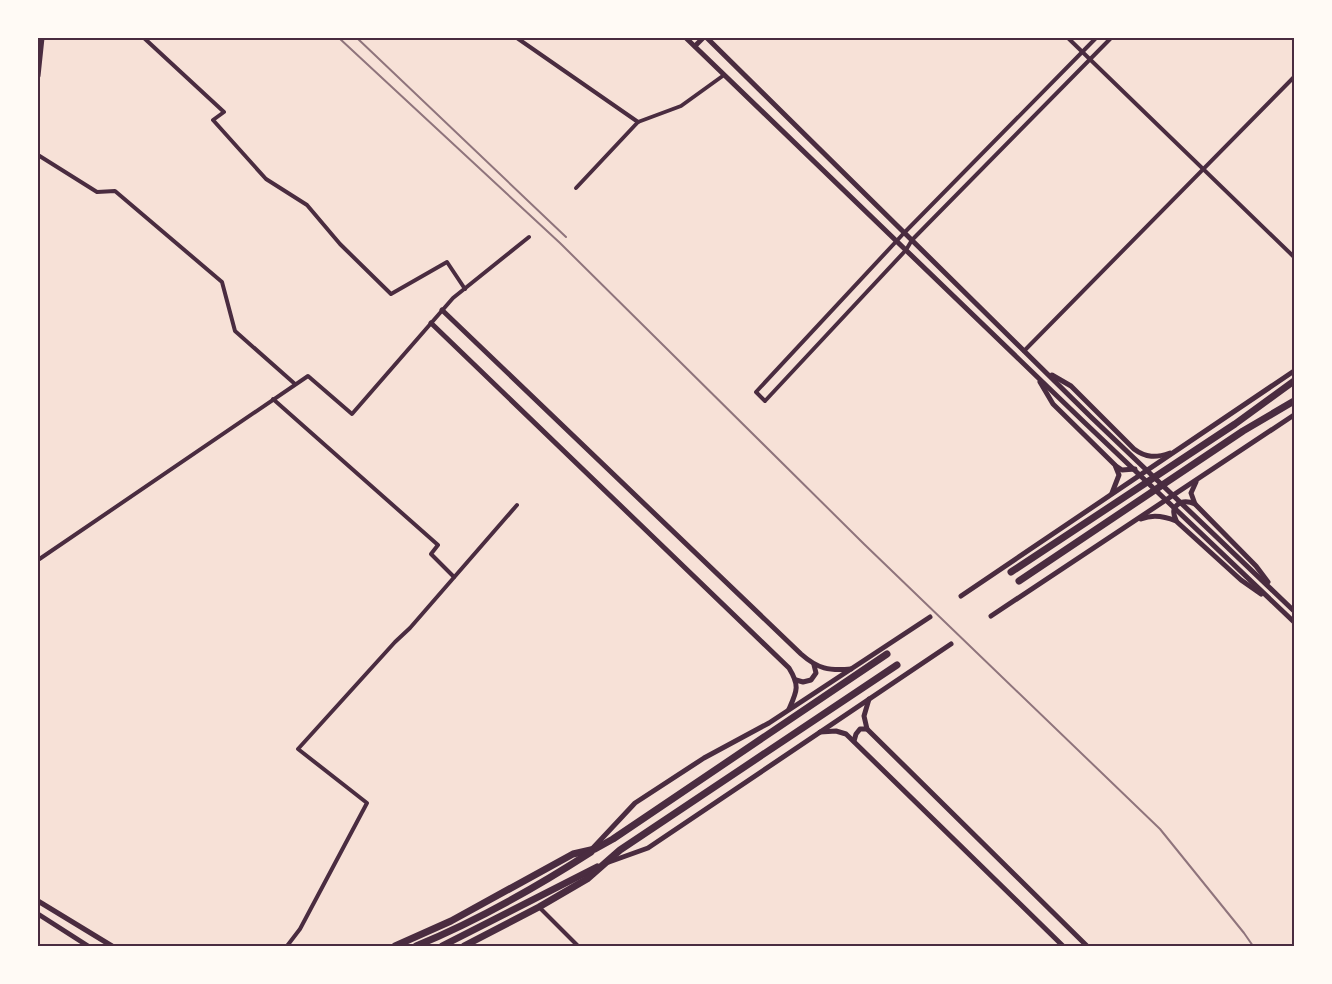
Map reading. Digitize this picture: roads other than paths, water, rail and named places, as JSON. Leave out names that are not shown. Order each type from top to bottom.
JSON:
[{"type":"highway","points":[[1011,572],[1235,424],[1294,381]]},
{"type":"highway","points":[[1019,581],[1243,431],[1294,402]]},
{"type":"highway","points":[[416,946],[441,936],[539,885],[593,850],[613,840],[887,654]]},
{"type":"highway","points":[[464,946],[587,879],[620,850],[897,665]]},
{"type":"highway","points":[[395,946],[451,921],[573,854],[593,850]]},
{"type":"highway","points":[[442,946],[604,863]]},
{"type":"main road","points":[[38,76],[42,38]]},
{"type":"main road","points":[[686,38],[1294,622]]},
{"type":"main road","points":[[695,46],[705,38],[1091,417],[1294,611]]},
{"type":"main road","points":[[442,310],[814,665],[833,670],[851,669]]},
{"type":"main road","points":[[431,323],[789,668],[796,680],[797,692],[789,710]]},
{"type":"main road","points":[[1044,370],[1071,386],[1143,456],[1160,457],[1177,451]]},
{"type":"main road","points":[[961,596],[1294,371]]},
{"type":"main road","points":[[1036,375],[1053,404],[1115,465],[1122,470],[1136,469],[1138,456],[1134,449]]},
{"type":"main road","points":[[990,616],[1294,415]]},
{"type":"main road","points":[[1110,496],[1119,475],[1115,465]]},
{"type":"main road","points":[[1195,504],[1191,493],[1200,477]]},
{"type":"main road","points":[[1274,602],[1241,580],[1176,520],[1173,513],[1174,508],[1188,501],[1195,504],[1256,566],[1278,596]]},
{"type":"main road","points":[[1131,522],[1149,516],[1164,516],[1176,520]]},
{"type":"main road","points":[[593,850],[635,803],[704,759],[789,710],[930,617]]},
{"type":"main road","points":[[604,863],[648,848],[951,644]]},
{"type":"main road","points":[[796,680],[803,682],[811,680],[816,673],[814,665]]},
{"type":"main road","points":[[868,699],[864,716],[867,729],[1087,946]]},
{"type":"main road","points":[[854,741],[860,729],[867,729]]},
{"type":"main road","points":[[820,732],[836,731],[846,734],[854,741],[1063,946]]},
{"type":"main road","points":[[778,744],[786,755]]},
{"type":"main road","points":[[38,900],[112,946]]},
{"type":"main road","points":[[38,914],[88,946]]},
{"type":"street","points":[[144,38],[224,112],[213,120],[266,179],[307,205],[340,244],[391,294],[447,261],[465,289]]},
{"type":"street","points":[[518,38],[638,122]]},
{"type":"street","points":[[1068,38],[1294,257]]},
{"type":"street","points":[[1095,38],[904,233],[756,392],[765,401],[906,250],[912,240],[1111,38]]},
{"type":"street","points":[[576,188],[638,122],[681,106],[724,75]]},
{"type":"street","points":[[1024,351],[1294,77]]},
{"type":"street","points":[[38,155],[97,192],[115,191],[222,282],[235,331],[295,384]]},
{"type":"street","points":[[38,560],[308,376],[352,414],[453,298],[530,237]]},
{"type":"street","points":[[273,399],[438,545],[431,555],[454,577]]},
{"type":"street","points":[[287,946],[300,929],[367,803],[298,749],[410,628],[517,505]]},
{"type":"street","points":[[539,907],[578,946]]},
{"type":"railway","points":[[339,38],[560,243],[864,544],[1160,829],[1253,946]]},
{"type":"railway","points":[[357,38],[566,237]]}]
